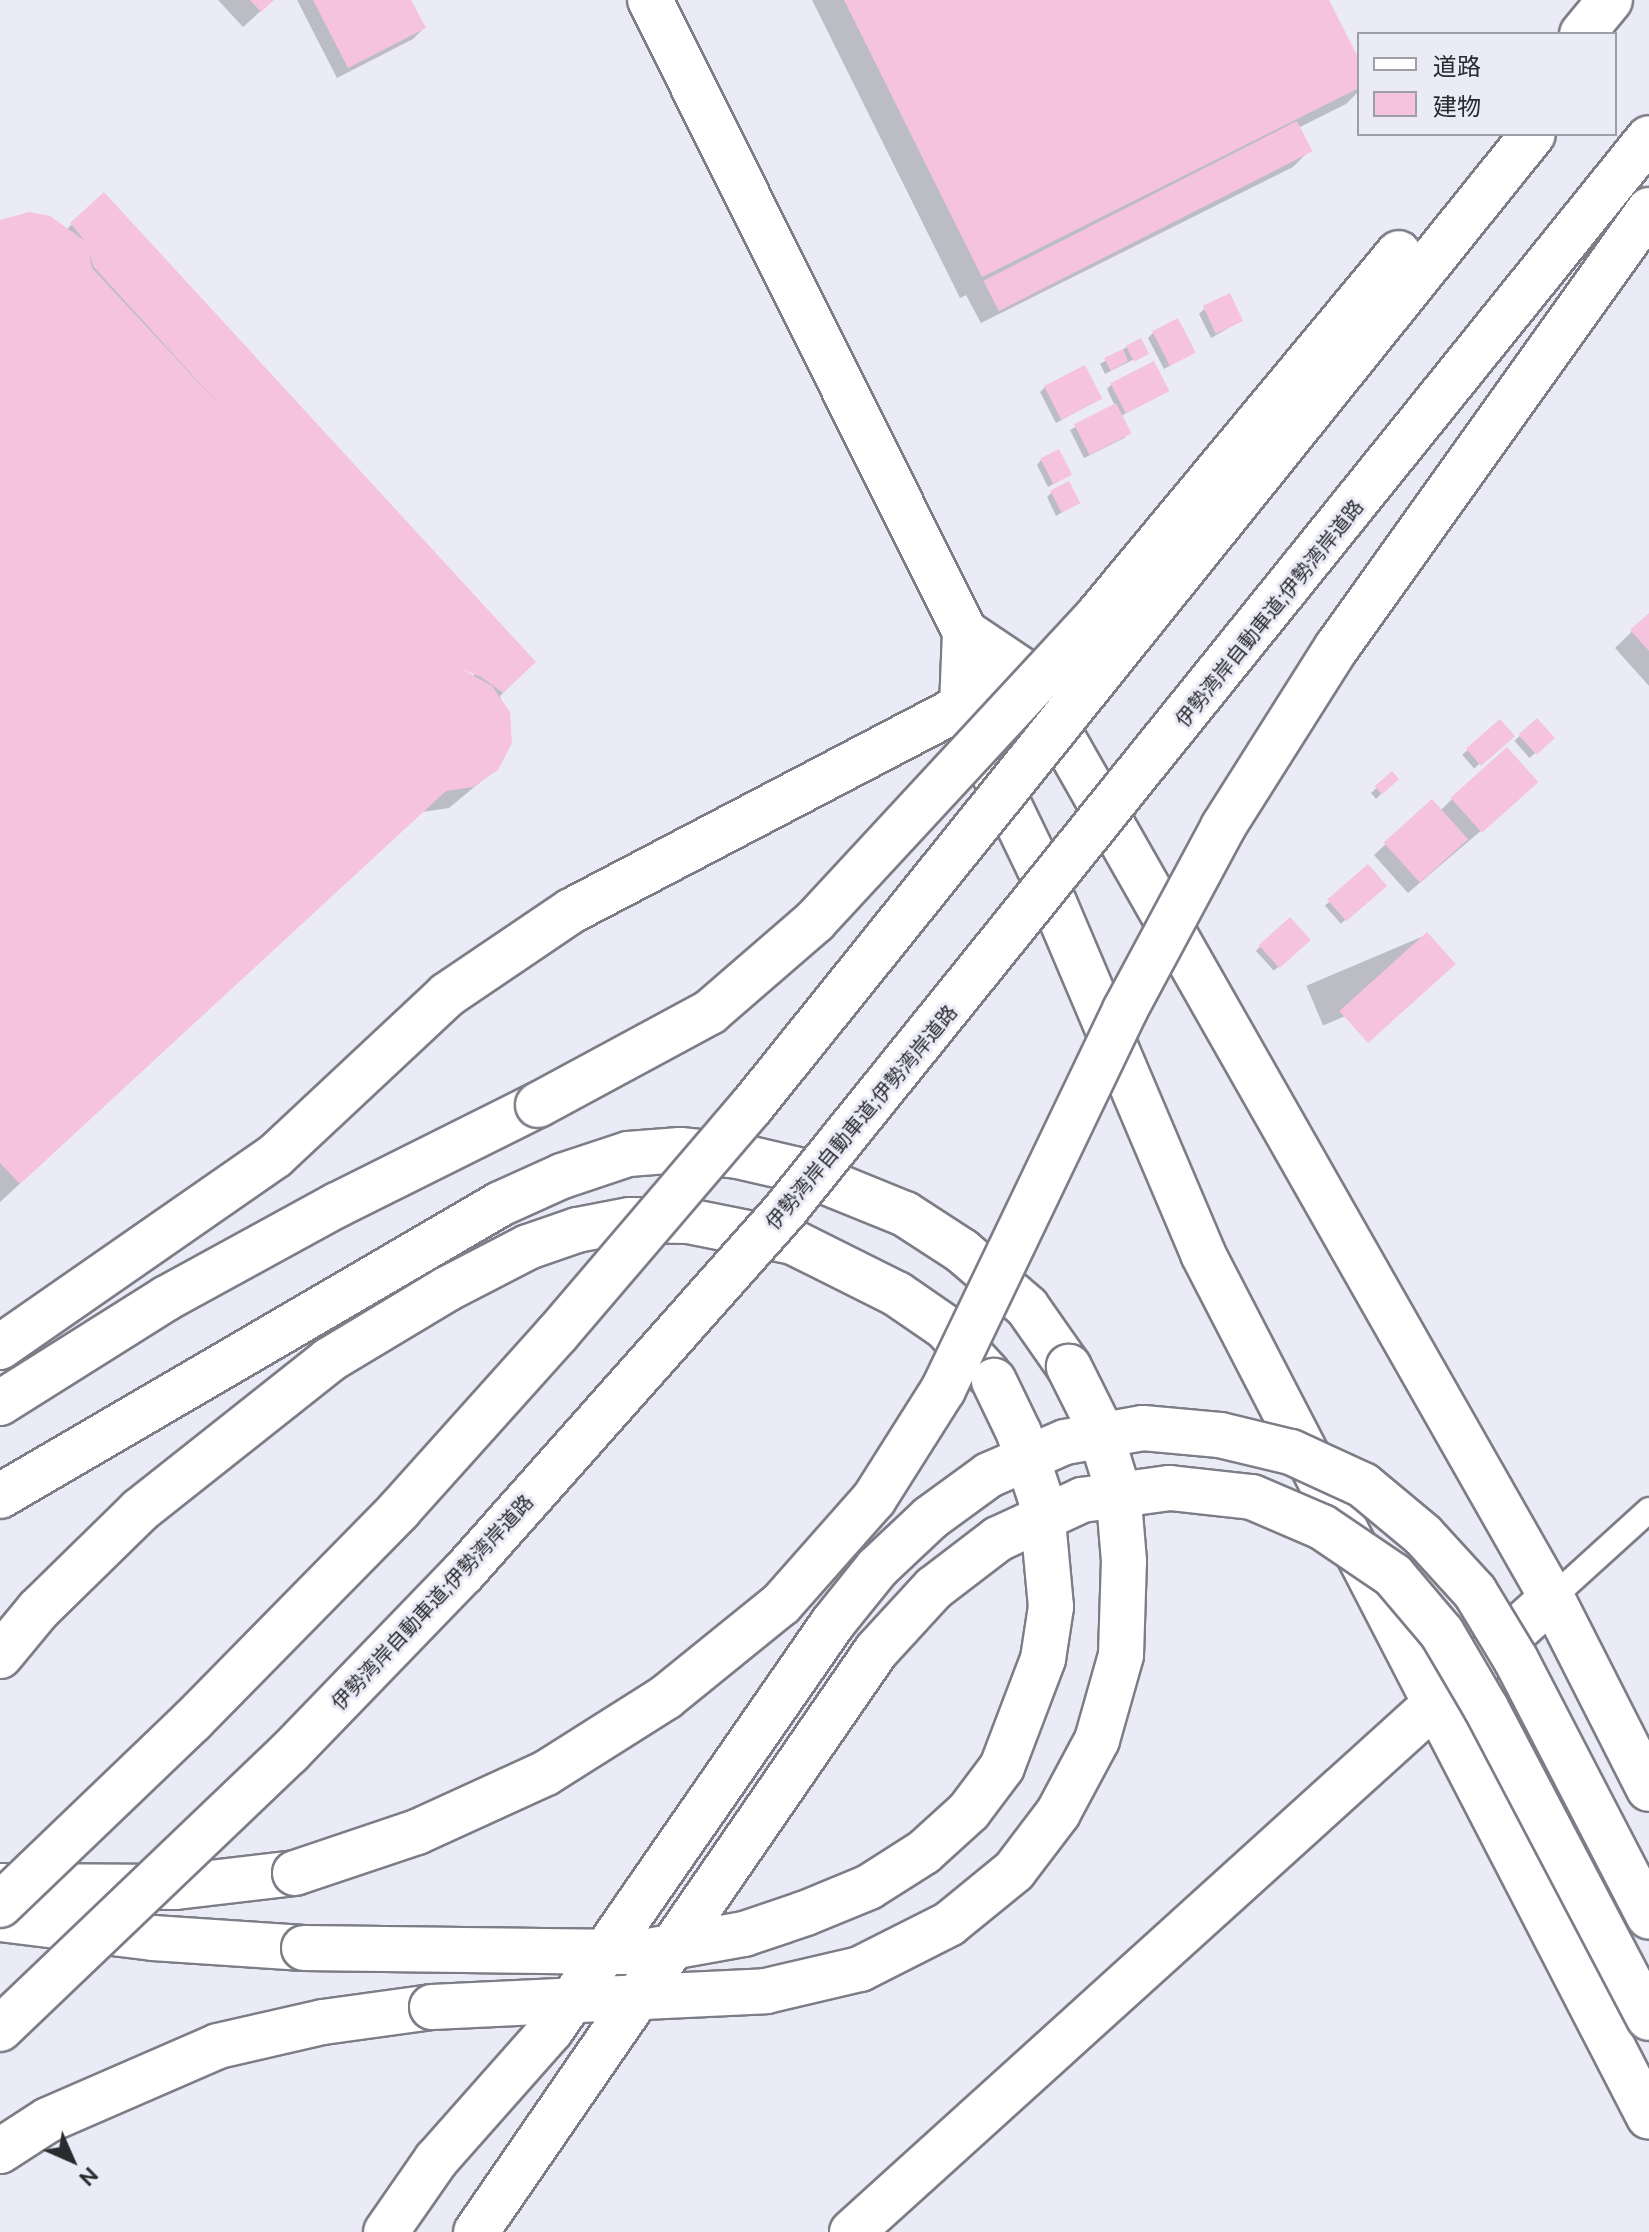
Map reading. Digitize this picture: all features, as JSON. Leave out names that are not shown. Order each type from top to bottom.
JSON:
[{"type":"main road","points":[[650,0],[965,632],[962,708],[1039,867],[1203,1254],[1437,1699],[1649,2117]]},
{"type":"main road","points":[[1584,32],[1610,0]]},
{"type":"main road","points":[[1616,32],[1641,0]]},
{"type":"main road","points":[[0,1403],[167,1298],[337,1205],[635,1055],[710,1012],[766,967],[898,834],[1099,614],[1496,136]]},
{"type":"main road","points":[[0,1905],[192,1721],[399,1510],[557,1334],[751,1107],[1531,136]]},
{"type":"main road","name":"伊勢湾岸自動車道;伊勢湾岸道路","points":[[0,2029],[289,1753],[463,1573],[786,1209],[1649,138]]},
{"type":"main road","points":[[0,1886],[176,1887],[295,1873],[417,1832],[546,1773],[666,1697],[781,1604],[874,1499],[943,1390],[1125,1010],[1223,827],[1337,647],[1649,210]]},
{"type":"main road","points":[[965,632],[1026,673],[1552,1598],[1649,1789]]},
{"type":"main road","points":[[0,1347],[275,1156],[447,995],[571,911],[1026,673]]},
{"type":"main road","points":[[0,1496],[500,1204],[562,1176],[628,1154],[680,1150],[766,1162],[855,1191],[905,1214],[962,1251],[1027,1307],[1069,1367],[1097,1423],[1118,1490],[1124,1561],[1121,1655],[1097,1740],[1058,1813],[1014,1871],[949,1924],[860,1969],[766,1991],[432,2007],[323,2022],[218,2046],[48,2120],[0,2151]]},
{"type":"main road","points":[[0,1656],[38,1610],[140,1510],[329,1360],[528,1247],[630,1220],[732,1227],[793,1242],[897,1294],[945,1327],[994,1381],[1019,1433],[1041,1500],[1050,1558],[1051,1607],[1043,1659],[1002,1767],[969,1811],[924,1852],[869,1887],[806,1913],[744,1934],[643,1952],[525,1953],[304,1948],[153,1938],[0,1919]]},
{"type":"main road","points":[[386,2232],[436,2160],[551,2030],[832,1624],[877,1568],[930,1518],[989,1475],[1065,1442],[1143,1428],[1220,1435],[1291,1452],[1363,1485],[1423,1535],[1475,1592],[1516,1660],[1649,1917]]},
{"type":"main road","points":[[476,2232],[876,1651],[934,1588],[998,1539],[1082,1500],[1170,1488],[1252,1497],[1322,1527],[1393,1575],[1442,1633],[1486,1708],[1649,2018]]},
{"type":"main road","points":[[852,2232],[1552,1598]]},
{"type":"lane","points":[[1552,1598],[1649,1510]]},
{"type":"building","points":[[250,0],[274,0],[261,12]]},
{"type":"building","points":[[313,0],[411,0],[426,28],[348,68]]},
{"type":"building","points":[[844,0],[1329,0],[1357,55],[1357,89],[982,277]]},
{"type":"building","points":[[1297,121],[1312,151],[999,311],[983,281]]},
{"type":"building","points":[[104,192],[536,662],[503,693],[481,677],[462,669],[492,686],[510,712],[512,743],[498,770],[473,787],[446,791],[20,1184],[0,1163],[0,220],[29,212],[50,216],[85,241],[70,223]],"holes":[[[89,253],[94,267],[235,422],[92,268]]]},
{"type":"building","points":[[1230,293],[1243,321],[1216,334],[1203,306]]},
{"type":"building","points":[[1178,318],[1196,353],[1170,366],[1152,331]]},
{"type":"building","points":[[1141,338],[1149,354],[1134,362],[1126,346]]},
{"type":"building","points":[[1123,349],[1128,361],[1111,371],[1104,358]]},
{"type":"building","points":[[1154,361],[1169,391],[1126,414],[1110,383]]},
{"type":"building","points":[[1085,365],[1102,399],[1061,420],[1044,386]]},
{"type":"building","points":[[1116,403],[1131,433],[1090,455],[1074,424]]},
{"type":"building","points":[[1059,449],[1072,475],[1053,484],[1040,459]]},
{"type":"building","points":[[1069,481],[1080,503],[1062,513],[1050,491]]},
{"type":"building","points":[[1649,613],[1649,651],[1630,630]]},
{"type":"building","points":[[1537,718],[1555,738],[1536,755],[1518,735]]},
{"type":"building","points":[[1500,719],[1515,736],[1481,766],[1466,749]]},
{"type":"building","points":[[1507,747],[1538,782],[1482,833],[1451,798]]},
{"type":"building","points":[[1392,771],[1399,779],[1382,794],[1375,786]]},
{"type":"building","points":[[1432,799],[1468,839],[1420,883],[1384,842]]},
{"type":"building","points":[[1368,864],[1387,886],[1346,921],[1327,899]]},
{"type":"building","points":[[1290,917],[1311,940],[1280,968],[1259,945]]},
{"type":"building","points":[[1427,932],[1456,964],[1368,1043],[1339,1011]]}]
